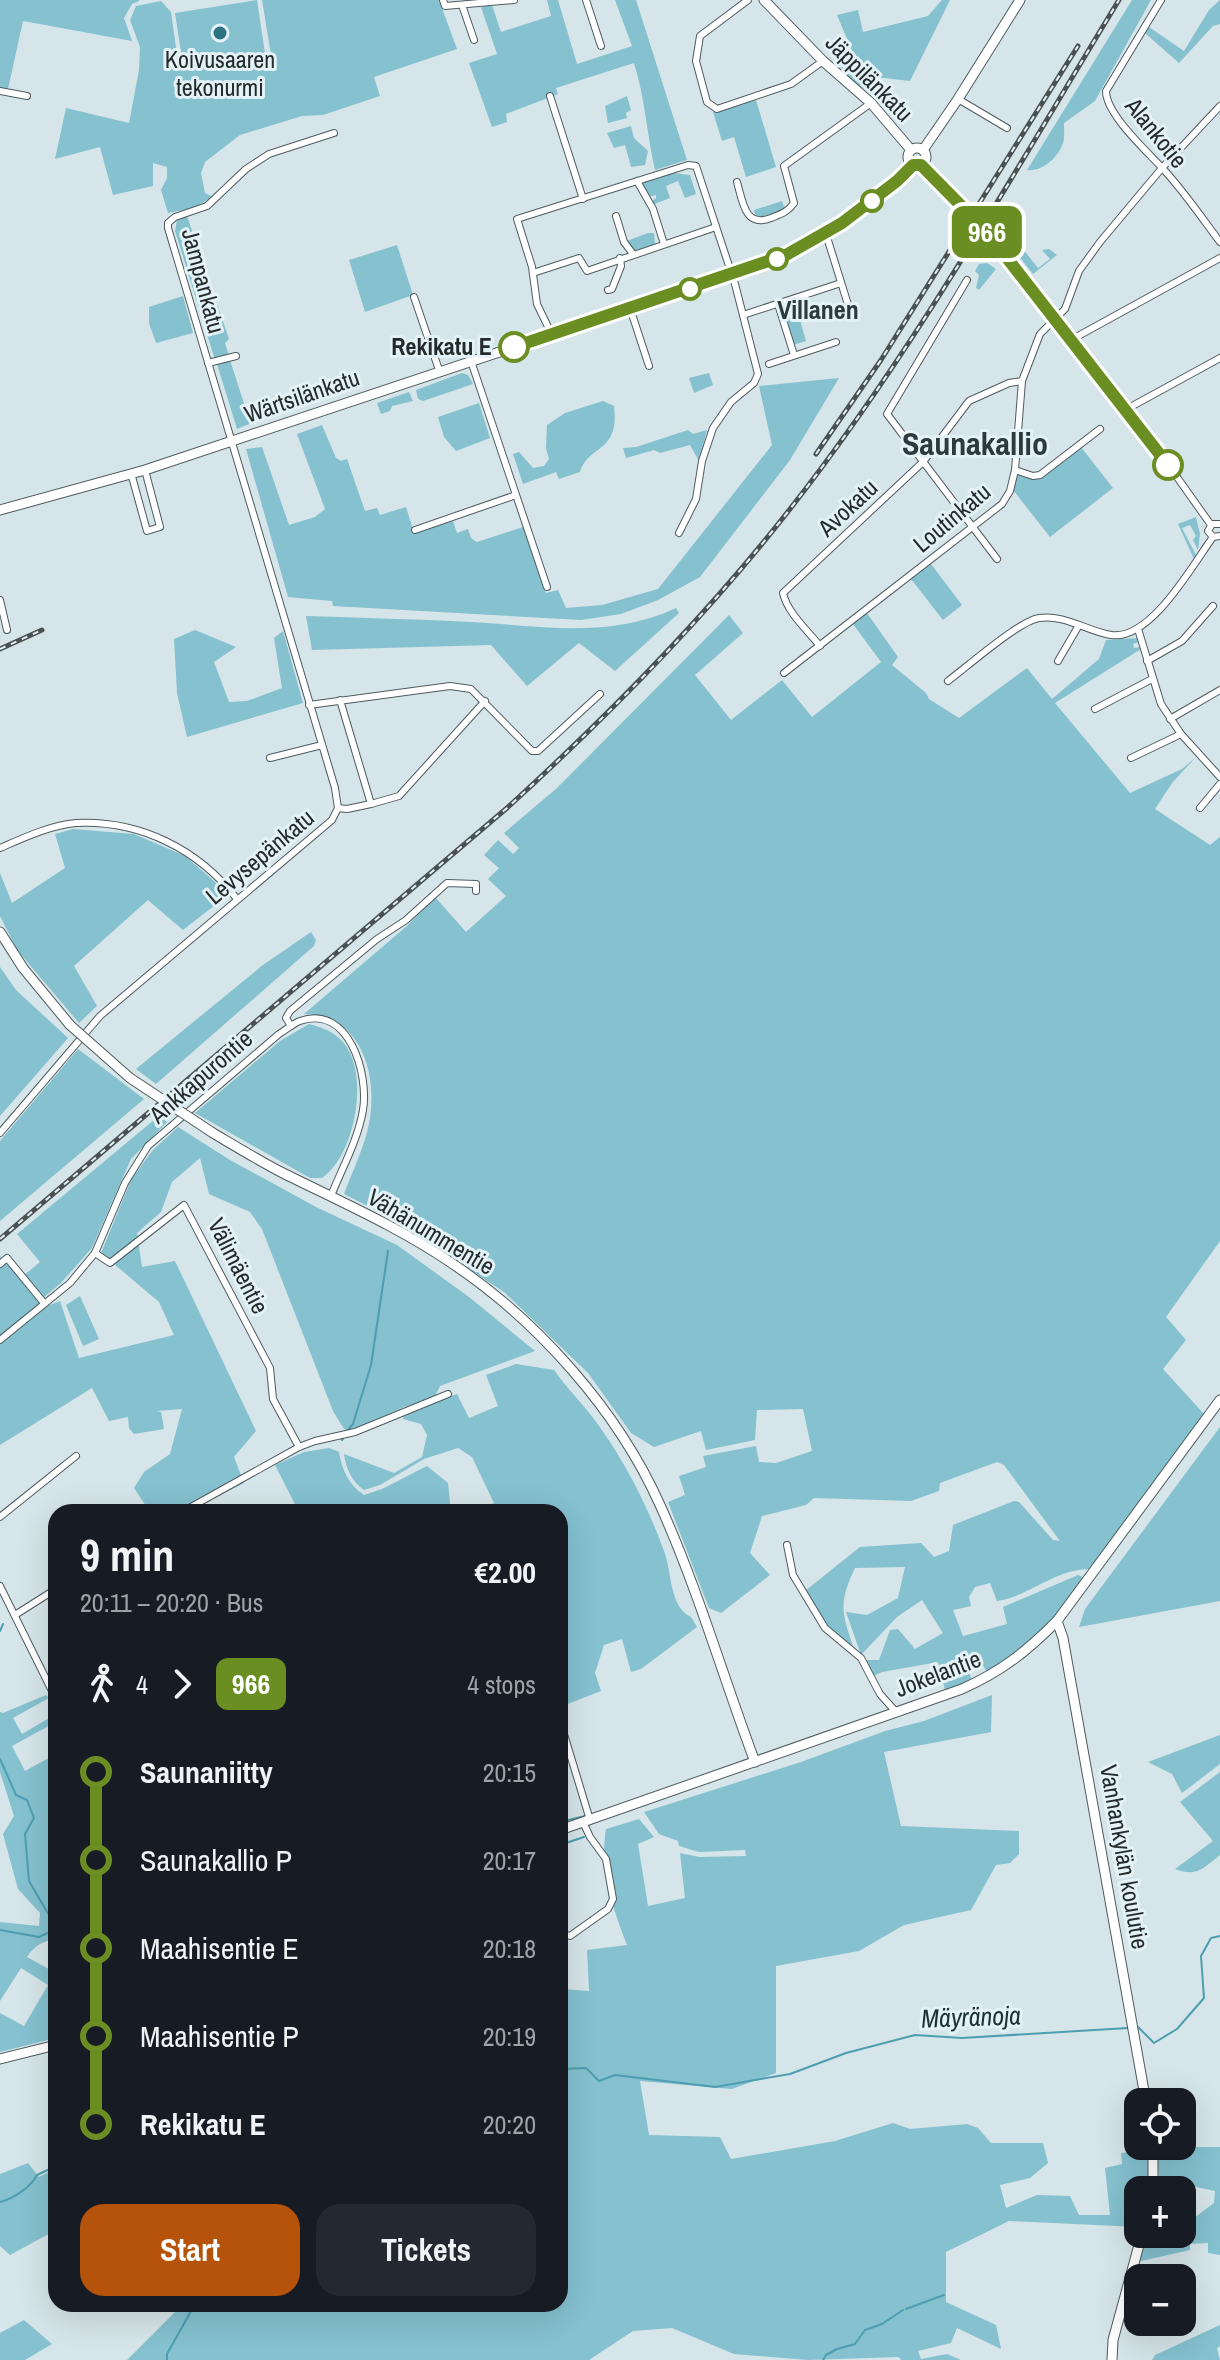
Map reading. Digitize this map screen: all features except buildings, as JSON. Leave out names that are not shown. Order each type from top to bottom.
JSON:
[{"type":"street","points":[[444,3],[462,5],[514,0]]},
{"type":"street","points":[[586,0],[601,46]]},
{"type":"street","points":[[748,0],[700,36],[696,61],[711,107],[717,109],[791,84],[823,61]]},
{"type":"street","name":"Jäppilänkatu","points":[[764,0],[823,61],[871,103],[911,150]]},
{"type":"street","points":[[923,150],[1020,0]]},
{"type":"street","name":"Alankotie","points":[[1161,0],[1106,94],[1114,113],[1220,242]]},
{"type":"street","points":[[462,5],[474,40]]},
{"type":"street","points":[[0,91],[27,96]]},
{"type":"street","points":[[550,96],[583,199]]},
{"type":"street","points":[[958,99],[1007,128]]},
{"type":"street","points":[[737,182],[747,215],[753,221],[784,213],[794,203],[784,166],[871,103]]},
{"type":"street","name":"Loutinkatu","points":[[784,673],[1002,504],[1010,491],[1015,470],[1022,381],[1033,347],[1069,303],[1072,286],[1087,260],[1162,168],[1220,106]]},
{"type":"street","name":"Jampankatu","points":[[232,441],[168,223],[175,217],[207,206],[246,169],[269,154],[334,133]]},
{"type":"street","points":[[923,150],[911,150],[908,158],[933,178],[986,231],[1211,525]]},
{"type":"street","points":[[917,165],[926,159],[923,150]]},
{"type":"street","points":[[551,333],[537,304],[533,273],[517,219],[691,164],[696,166],[732,275],[758,374],[754,383],[731,402],[713,428],[702,461],[696,499],[679,533]]},
{"type":"street","name":"Wärtsilänkatu","points":[[0,510],[145,470],[786,255],[826,234],[917,165]]},
{"type":"street","points":[[637,181],[653,209],[664,244]]},
{"type":"street","points":[[616,216],[624,242],[633,254]]},
{"type":"street","points":[[533,273],[576,259],[582,261],[587,271],[716,227]]},
{"type":"street","points":[[826,234],[850,311]]},
{"type":"street","points":[[608,290],[612,289],[621,266],[620,258]]},
{"type":"street","points":[[1069,341],[1220,258]]},
{"type":"street","points":[[967,280],[888,409],[888,419],[997,559]]},
{"type":"street","points":[[743,315],[841,283]]},
{"type":"street","points":[[414,297],[439,370]]},
{"type":"street","points":[[778,304],[794,355]]},
{"type":"street","points":[[630,308],[649,366]]},
{"type":"street","points":[[769,364],[836,342]]},
{"type":"street","points":[[208,363],[236,356]]},
{"type":"street","points":[[1125,410],[1220,358]]},
{"type":"street","points":[[471,361],[547,587]]},
{"type":"street","name":"Avokatu","points":[[820,646],[792,611],[783,593],[923,462],[969,401],[1009,383],[1022,381]]},
{"type":"street","points":[[1015,470],[1040,475],[1100,429]]},
{"type":"street","name":"Levysepänkatu","points":[[0,1133],[100,1016],[332,820],[338,808],[335,788],[232,441]]},
{"type":"street","points":[[131,473],[147,531],[160,527],[145,470]]},
{"type":"street","points":[[415,530],[516,495]]},
{"type":"street","points":[[1211,525],[1220,524]]},
{"type":"street","points":[[948,681],[1027,622],[1040,618],[1054,617],[1112,635],[1124,635],[1138,629],[1188,578],[1217,536],[1208,531],[1211,525]]},
{"type":"street","points":[[0,600],[7,630]]},
{"type":"street","points":[[1147,661],[1182,641],[1213,606]]},
{"type":"street","points":[[1058,661],[1079,625]]},
{"type":"street","points":[[1138,629],[1152,679],[1170,719],[1220,777]]},
{"type":"street","points":[[1095,709],[1152,679]]},
{"type":"street","points":[[309,705],[450,686],[471,689],[532,751],[538,751],[600,694]]},
{"type":"street","points":[[1170,719],[1220,690]]},
{"type":"street","points":[[340,700],[371,804]]},
{"type":"street","points":[[338,808],[347,809],[392,799],[404,791],[485,701]]},
{"type":"street","points":[[1131,758],[1181,734]]},
{"type":"street","points":[[270,758],[322,745]]},
{"type":"street","points":[[1200,808],[1220,784]]},
{"type":"street","points":[[0,848],[75,823],[140,830],[184,849],[237,899]]},
{"type":"street","points":[[331,1196],[358,1131],[363,1109],[362,1072],[357,1054],[338,1027],[309,1019],[291,1026],[286,1018],[290,1011],[377,939],[406,920],[447,883],[476,884],[476,891]]},
{"type":"street","name":"Vähänummentie","points":[[0,932],[23,968],[70,1025],[130,1078],[213,1133],[278,1170],[406,1235],[490,1290],[529,1323],[581,1382],[626,1445],[660,1503],[700,1605],[755,1762]]},
{"type":"street","name":"Ankkapurontie","points":[[0,1340],[70,1283],[95,1253],[125,1183],[148,1146],[291,1026]]},
{"type":"street","name":"Välimäentie","points":[[95,1253],[110,1263],[184,1205],[270,1368],[273,1399],[299,1447]]},
{"type":"street","points":[[0,1264],[7,1258],[44,1303]]},
{"type":"street","points":[[196,1504],[299,1447],[355,1432],[448,1394]]},
{"type":"street","name":"Jokelantie","points":[[568,1827],[992,1675],[1030,1648],[1057,1621],[1220,1400]]},
{"type":"street","points":[[0,1517],[76,1456]]},
{"type":"street","points":[[787,1545],[793,1575],[825,1628],[861,1658],[880,1694],[896,1712]]},
{"type":"street","points":[[0,1586],[48,1683]]},
{"type":"street","points":[[15,1615],[48,1594]]},
{"type":"street","name":"Vanhankylän koulutie","points":[[1057,1621],[1067,1657],[1144,2088]]},
{"type":"street","points":[[568,1751],[590,1837],[606,1859],[613,1899],[608,1909],[568,1935]]},
{"type":"street","points":[[0,2059],[48,2050]]},
{"type":"street","points":[[1112,2360],[1113,2340],[1138,2248]]},
{"type":"shaded area","points":[[0,0],[139,1],[132,4],[124,18],[132,41],[23,21],[8,89],[0,87]]},
{"type":"shaded area","name":"Koivusaaren tekonurmi","points":[[257,0],[265,53],[183,65],[175,13]]},
{"type":"shaded area","points":[[262,0],[439,0],[457,49],[374,77],[380,96],[323,115],[302,116],[240,135],[205,162],[201,173],[205,193],[213,197],[193,208],[168,213],[161,190],[167,178],[167,167],[153,163],[153,186],[113,195],[100,147],[55,159],[66,108],[129,123],[139,70],[140,47],[130,20],[136,6],[161,1],[171,12],[179,69],[271,55]]},
{"type":"shaded area","points":[[547,0],[558,0],[577,64],[632,46],[615,0],[636,0],[687,160],[655,170],[634,63],[556,88],[558,94],[506,114],[507,122],[492,127],[469,63],[497,54],[481,7],[492,5],[501,32],[551,16]]},
{"type":"shaded area","points":[[942,0],[950,0],[910,81],[876,77],[862,89],[840,70],[853,53],[837,15],[858,10],[863,32],[928,16]]},
{"type":"shaded area","points":[[1132,0],[1151,0],[1095,101],[1064,123],[1064,141],[1053,159],[1038,169],[1027,170]]},
{"type":"shaded area","points":[[1220,0],[1220,24],[1213,26],[1179,63],[1145,33],[1149,27],[1184,51],[1209,10]]},
{"type":"shaded area","points":[[627,96],[631,110],[626,113],[627,118],[608,123],[605,106]]},
{"type":"shaded area","points":[[756,100],[776,167],[746,177],[734,137],[722,141],[713,112]]},
{"type":"shaded area","points":[[631,126],[634,138],[648,151],[645,165],[631,167],[625,145],[614,148],[607,133]]},
{"type":"shaded area","points":[[674,173],[690,175],[696,194],[685,198],[678,181],[666,186],[670,198],[652,205],[656,195],[648,197],[641,183]]},
{"type":"shaded area","points":[[782,201],[785,210],[756,218],[754,210]]},
{"type":"shaded area","points":[[187,216],[229,339],[225,343],[229,356],[215,360],[175,231],[177,220]]},
{"type":"shaded area","points":[[1007,229],[1038,268],[1050,259],[1042,250],[1049,249],[1057,255],[1033,274],[1003,236]]},
{"type":"shaded area","points":[[654,233],[655,244],[634,251],[627,241]]},
{"type":"shaded area","points":[[397,245],[413,295],[365,312],[349,260]]},
{"type":"shaded area","points":[[987,263],[996,269],[979,290],[976,288],[979,275],[975,271],[979,264]]},
{"type":"shaded area","points":[[183,296],[193,333],[156,343],[149,323],[149,307]]},
{"type":"shaded area","points":[[796,306],[806,341],[793,345],[782,311]]},
{"type":"shaded area","points":[[230,360],[247,413],[294,397],[295,405],[237,429],[217,364]]},
{"type":"shaded area","points":[[462,373],[468,375],[473,384],[423,401],[418,399],[416,390]]},
{"type":"shaded area","points":[[709,373],[713,385],[694,393],[689,378]]},
{"type":"shaded area","points":[[839,378],[790,460],[700,577],[658,600],[621,614],[581,620],[333,606],[332,601],[288,597],[246,449],[262,447],[289,525],[315,517],[325,509],[297,434],[322,425],[336,458],[341,461],[347,459],[365,511],[377,508],[380,515],[406,507],[414,533],[453,521],[457,533],[468,529],[471,538],[477,542],[523,527],[546,593],[558,590],[566,608],[602,605],[658,589],[772,445],[759,386]]},
{"type":"shaded area","points":[[409,392],[413,401],[392,406],[390,411],[381,414],[377,403]]},
{"type":"shaded area","points":[[603,401],[614,406],[612,432],[603,446],[584,463],[580,472],[559,479],[556,472],[523,484],[513,454],[519,452],[533,468],[544,466],[549,459],[547,425],[565,413]]},
{"type":"shaded area","points":[[479,403],[490,438],[456,451],[444,437],[438,417]]},
{"type":"shaded area","points":[[688,430],[693,434],[707,430],[699,461],[690,445],[626,458],[623,448],[636,447]]},
{"type":"shaded area","points":[[1081,447],[1113,488],[1050,537],[1013,490],[1017,473],[1037,478]]},
{"type":"shaded area","points":[[1196,517],[1200,534],[1198,550],[1190,525],[1182,528],[1196,555],[1194,559],[1178,524]]},
{"type":"shaded area","points":[[931,564],[962,605],[943,620],[911,579]]},
{"type":"shaded area","points":[[676,608],[679,613],[615,671],[579,643],[527,686],[491,645],[312,650],[306,616],[575,628],[626,624]]},
{"type":"shaded area","points":[[867,613],[898,657],[892,665],[929,699],[959,718],[1027,668],[1052,699],[1099,659],[1106,640],[1138,638],[1139,642],[1133,644],[1134,648],[1141,649],[1055,703],[1130,793],[1182,769],[1195,758],[1172,783],[1155,809],[1210,845],[1220,837],[1220,1241],[1166,1317],[1186,1340],[1163,1369],[1204,1414],[1090,1569],[1065,1573],[1021,1594],[997,1601],[990,1583],[975,1587],[969,1597],[971,1606],[953,1610],[963,1636],[1007,1624],[1003,1607],[1078,1575],[1085,1578],[1057,1618],[989,1675],[980,1661],[966,1666],[972,1680],[945,1690],[938,1662],[874,1676],[866,1660],[879,1660],[890,1630],[898,1629],[915,1649],[943,1633],[922,1600],[897,1617],[861,1655],[846,1612],[867,1615],[898,1598],[905,1567],[855,1568],[844,1598],[846,1624],[853,1646],[831,1629],[805,1591],[860,1547],[921,1543],[934,1557],[949,1551],[953,1525],[1014,1501],[1019,1502],[1053,1540],[1060,1541],[1004,1465],[997,1462],[940,1483],[939,1491],[911,1501],[814,1498],[806,1505],[762,1516],[750,1553],[770,1575],[721,1613],[709,1608],[668,1502],[685,1495],[679,1476],[706,1467],[703,1456],[756,1446],[759,1462],[776,1463],[812,1451],[803,1409],[757,1410],[755,1440],[706,1450],[701,1431],[654,1447],[631,1433],[588,1373],[504,1292],[395,1220],[344,1194],[366,1136],[372,1096],[370,1076],[355,1040],[342,1026],[325,1017],[304,1014],[408,925],[435,897],[466,932],[506,896],[488,879],[499,868],[484,855],[498,840],[513,854],[519,848],[504,833],[557,788],[729,615],[743,633],[695,675],[731,720],[782,680],[812,717],[881,662],[853,624]]},
{"type":"shaded area","points":[[195,630],[236,647],[214,662],[229,702],[247,701],[282,688],[274,638],[283,631],[303,703],[187,737],[177,693],[174,639]]},
{"type":"shaded area","points":[[73,829],[134,834],[185,856],[229,894],[183,930],[148,900],[74,966],[97,1006],[79,1023],[17,950],[0,916],[0,873],[12,903],[65,868],[55,834]]},
{"type":"shaded area","points":[[311,932],[316,940],[314,946],[156,1084],[136,1069],[263,965]]},
{"type":"shaded area","points":[[0,967],[16,990],[68,1038],[0,1116]]},
{"type":"shaded area","points":[[309,1024],[327,1030],[342,1041],[349,1051],[357,1082],[357,1100],[349,1137],[333,1168],[322,1178],[310,1178],[195,1113],[280,1041]]},
{"type":"shaded area","points":[[78,1049],[144,1099],[0,1221],[0,1141]]},
{"type":"shaded area","points":[[160,1115],[167,1122],[131,1159],[92,1248],[44,1297],[50,1305],[60,1301],[79,1358],[174,1335],[159,1302],[101,1253],[131,1180],[152,1151],[178,1127],[230,1160],[316,1207],[397,1245],[469,1297],[535,1351],[440,1386],[434,1398],[404,1407],[350,1432],[344,1429],[333,1411],[262,1229],[250,1212],[209,1194],[200,1158],[172,1182],[161,1212],[137,1233],[142,1267],[175,1261],[256,1431],[234,1457],[244,1483],[203,1504],[145,1504],[134,1488],[144,1472],[170,1454],[182,1409],[157,1411],[161,1412],[164,1429],[134,1434],[129,1428],[128,1417],[109,1421],[92,1388],[0,1445],[0,1254],[1,1260],[7,1259],[22,1277],[40,1262],[17,1234]]},
{"type":"shaded area","points":[[80,1296],[99,1339],[83,1346],[66,1305]]},
{"type":"shaded area","points":[[516,1364],[554,1370],[605,1434],[634,1482],[667,1559],[675,1597],[697,1627],[641,1669],[631,1672],[622,1639],[604,1645],[595,1673],[601,1691],[568,1704],[568,1504],[491,1504],[494,1503],[472,1457],[458,1448],[424,1459],[380,1485],[364,1490],[350,1475],[346,1465],[344,1454],[394,1473],[422,1457],[427,1435],[421,1424],[403,1419],[404,1413],[457,1394],[469,1418],[498,1406],[486,1375]]},
{"type":"shaded area","points":[[1220,1427],[1220,1601],[1079,1627],[1085,1609]]},
{"type":"shaded area","points":[[329,1448],[339,1452],[347,1476],[364,1495],[427,1466],[448,1483],[450,1504],[295,1504],[275,1465],[304,1452]]},
{"type":"shaded area","points":[[46,1695],[48,1697],[13,1718],[22,1734],[48,1719],[48,1726],[12,1746],[25,1771],[48,1758],[48,1941],[33,1949],[27,1957],[48,1969],[48,1985],[21,1968],[0,2001],[0,1922],[39,1926],[40,1913],[18,1889],[3,1834],[14,1816],[0,1772],[0,1712]]},
{"type":"shaded area","points":[[992,1695],[991,1732],[884,1752],[901,1826],[1019,1831],[1019,1854],[1010,1863],[996,1865],[971,1910],[904,1925],[859,1951],[776,1966],[776,2073],[732,2089],[640,2081],[649,2135],[720,2137],[731,2159],[835,2141],[893,2123],[910,2129],[967,2124],[978,2128],[991,2143],[1043,2143],[1048,2163],[1030,2178],[1000,2185],[1006,2208],[1037,2195],[1070,2196],[1079,2215],[1110,2215],[1105,2168],[1122,2164],[1121,2153],[1124,2153],[1124,2160],[1151,2160],[1150,2176],[1124,2176],[1124,2226],[1009,2221],[946,2252],[946,2302],[996,2325],[1001,2349],[957,2328],[951,2343],[918,2351],[921,2359],[947,2354],[961,2360],[901,2360],[899,2357],[808,2360],[734,2354],[672,2328],[633,2331],[589,2360],[127,2360],[175,2312],[568,2312],[568,1990],[589,1991],[587,1950],[627,1945],[612,1903],[606,1873],[606,1829],[639,1819],[654,1837],[638,1844],[648,1906],[685,1898],[680,1853],[699,1857],[746,1856],[745,1850],[699,1852],[679,1846],[678,1841],[659,1834],[644,1812],[801,1762],[885,1731],[924,1721]]},
{"type":"shaded area","points":[[1220,1735],[1220,1764],[1182,1793],[1172,1774],[1148,1762]]},
{"type":"shaded area","points":[[1220,1772],[1220,1855],[1194,1872],[1175,1869],[1213,1841],[1180,1802]]},
{"type":"shaded area","points":[[48,1985],[48,2040],[0,2052],[0,2013],[24,2026]]},
{"type":"shaded area","points":[[1196,2147],[1220,2147],[1220,2255],[1208,2253],[1208,2243],[1196,2244],[1196,2216],[1214,2203],[1215,2191],[1196,2187],[1196,2176],[1159,2176],[1158,2160],[1196,2160]]},
{"type":"shaded area","points":[[28,2163],[39,2177],[48,2172],[48,2234],[10,2255],[0,2246],[0,2174]]},
{"type":"shaded area","points":[[1142,2248],[1190,2248],[1190,2250],[1137,2262]]},
{"type":"shaded area","points":[[24,2320],[52,2344],[25,2360],[0,2360],[0,2333]]},
{"type":"shaded area","points":[[1220,2325],[1220,2346],[1217,2348],[1220,2360],[1152,2360],[1155,2355]]},
{"type":"waterway","points":[[348,1430],[353,1424],[371,1365],[388,1251]]},
{"type":"waterway","points":[[0,1631],[3,1624]]},
{"type":"waterway","points":[[0,1759],[16,1795],[27,1800],[34,1818],[25,1834],[29,1881],[48,1913]]},
{"type":"waterway","points":[[568,1820],[585,1816]]},
{"type":"waterway","points":[[568,1842],[584,1837]]},
{"type":"waterway","points":[[0,1930],[39,1937],[48,1933]]},
{"type":"waterway","name":"Mäyränoja","points":[[1138,2027],[1154,2043],[1177,2029],[1204,1998],[1201,1956],[1211,1938],[1220,1936]]},
{"type":"waterway","name":"Mäyränoja","points":[[568,2069],[586,2068],[599,2081],[615,2075],[715,2087],[790,2074],[846,2053],[915,2035],[962,2038],[1128,2028]]},
{"type":"waterway","points":[[0,2202],[16,2195],[37,2175],[48,2170]]},
{"type":"waterway","points":[[906,2309],[944,2295]]},
{"type":"waterway","points":[[823,2360],[837,2349],[855,2344],[865,2330],[882,2324],[903,2310]]},
{"type":"waterway","points":[[167,2360],[167,2354],[191,2312]]},
{"type":"railway","points":[[0,1239],[507,808],[619,701],[690,627],[790,509],[879,387],[962,259],[1119,0]]},
{"type":"railway","points":[[816,454],[881,360],[1078,46]]},
{"type":"railway","points":[[0,649],[42,630]]},
{"type":"bus line","name":"966","points":[[514,347],[786,255],[826,234],[897,181],[913,165],[921,165],[986,231],[1015,266],[1069,341],[1168,465]]},
{"type":"place","name":"Koivusaaren tekonurmi","points":[[220,33]]},
{"type":"place","name":"Rekikatu E","points":[[514,347]]},
{"type":"district","name":"Villanen","points":[[818,310]]},
{"type":"district","name":"Saunakallio","points":[[975,444]]}]
